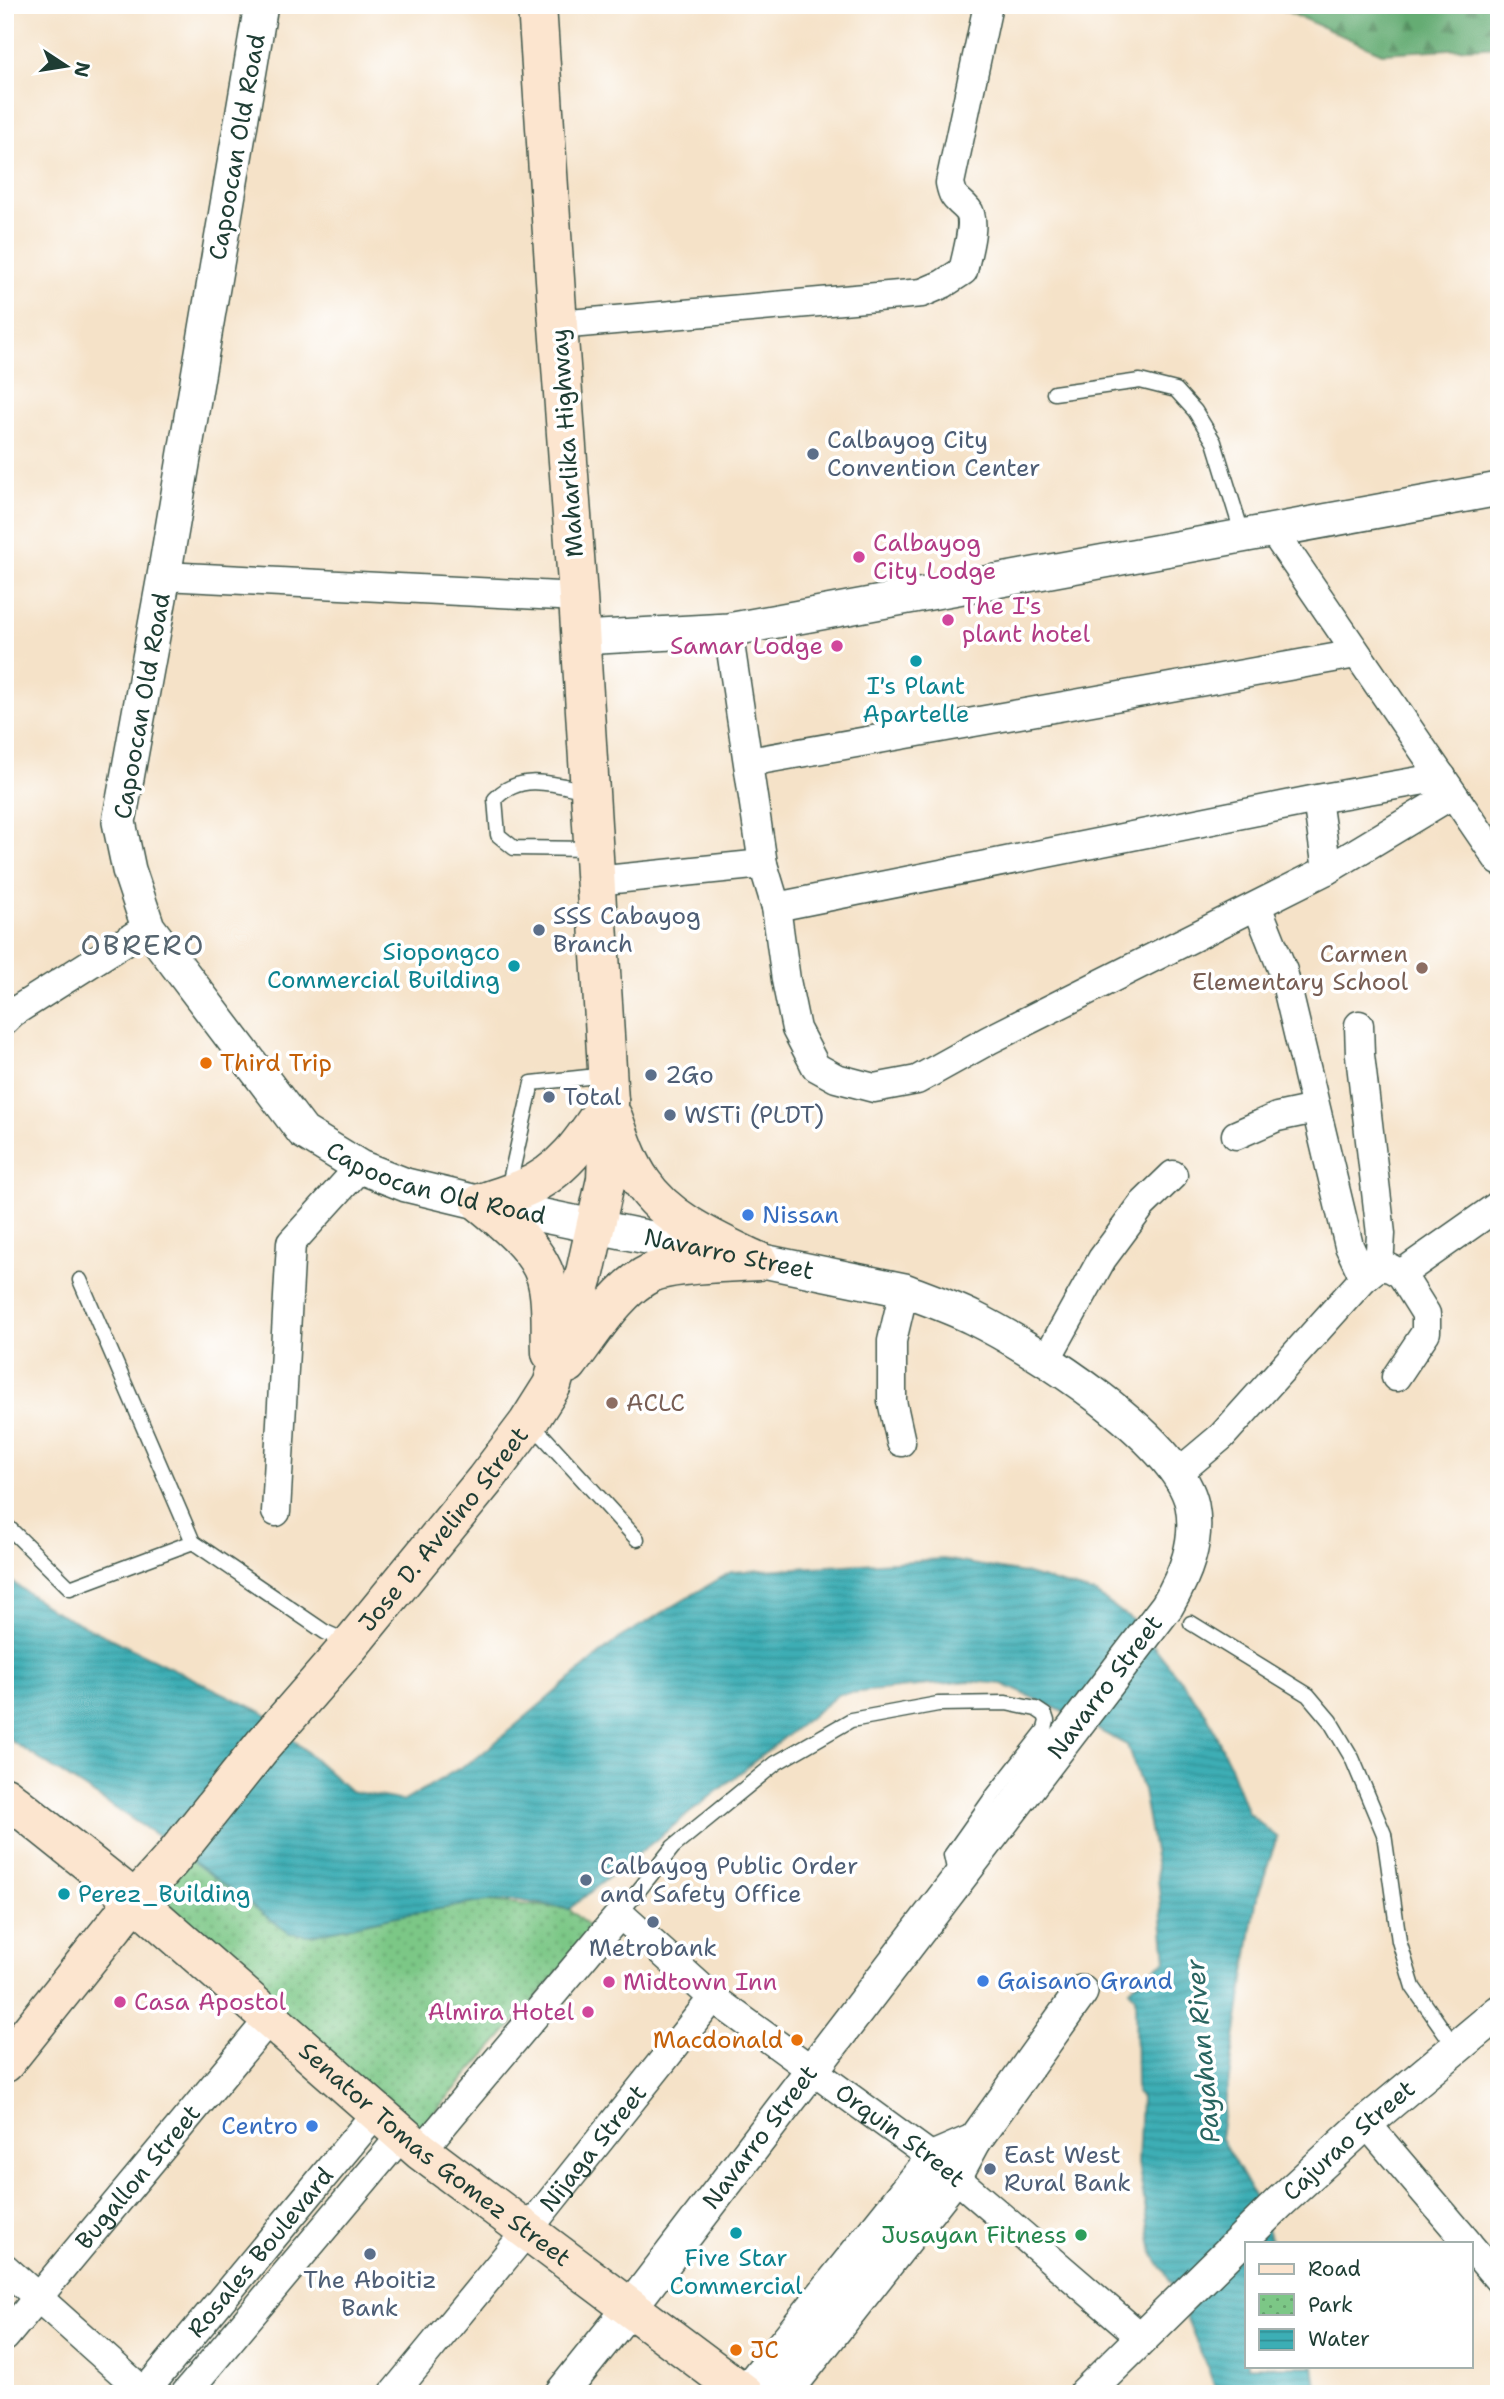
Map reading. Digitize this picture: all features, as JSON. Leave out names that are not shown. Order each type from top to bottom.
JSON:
[{"type":"main road","name":"Maharlika Highway","points":[[537,5],[594,865]]},
{"type":"main road","name":"Jose D. Avelino Street","points":[[5,2063],[135,1900],[485,1480],[528,1423],[552,1385],[577,1303],[606,1179],[608,1088],[594,865]]},
{"type":"main road","points":[[552,1385],[548,1284],[543,1268],[512,1229],[494,1198],[522,1189],[547,1176],[566,1161],[581,1144],[608,1088]]},
{"type":"main road","points":[[608,1088],[624,1148],[642,1183],[678,1218],[712,1239],[758,1261]]},
{"type":"main road","points":[[552,1385],[611,1307],[640,1279],[653,1271],[758,1261]]},
{"type":"main road","name":"Senator Tomas Gomez Street","points":[[5,1796],[135,1900],[400,2132],[744,2394]]},
{"type":"street","name":"Capoocan Old Road","points":[[261,5],[164,576],[119,822],[129,870],[148,927],[303,1132],[360,1167],[406,1185],[494,1198],[596,1225]]},
{"type":"street","points":[[558,325],[922,293],[963,271],[972,221],[969,211],[953,198],[950,183],[988,5]]},
{"type":"street","points":[[581,638],[728,630],[1499,489]]},
{"type":"street","points":[[1258,534],[1356,654],[1499,861]]},
{"type":"street","points":[[164,576],[578,597]]},
{"type":"street","points":[[728,630],[763,864],[776,907],[796,1029],[816,1067],[836,1078],[874,1088],[917,1080],[989,1040],[1327,870],[1448,786]]},
{"type":"street","points":[[749,762],[1356,654]]},
{"type":"street","points":[[776,907],[1317,799],[1448,786]]},
{"type":"street","points":[[1317,799],[1327,870]]},
{"type":"street","points":[[594,865],[763,864]]},
{"type":"street","points":[[1257,906],[1283,971],[1349,1246],[1382,1272],[1426,1314],[1426,1332],[1396,1377]]},
{"type":"street","points":[[8,1013],[148,927]]},
{"type":"street","points":[[1359,1025],[1360,1055],[1381,1234],[1382,1272]]},
{"type":"street","points":[[1236,1135],[1277,1117],[1315,1109]]},
{"type":"street","points":[[276,1512],[291,1243],[360,1167]]},
{"type":"street","points":[[1046,1360],[1102,1259],[1142,1205],[1174,1175]]},
{"type":"street","points":[[1178,1474],[1222,1436],[1382,1272],[1499,1205]]},
{"type":"street","name":"Navarro Street","points":[[561,2394],[630,2308],[1167,1606],[1184,1576],[1194,1535],[1192,1503],[1178,1474],[1157,1446],[1122,1416],[1046,1360],[972,1318],[904,1290],[596,1225]]},
{"type":"street","points":[[901,1442],[892,1401],[892,1341],[904,1290]]},
{"type":"street","points":[[400,2132],[620,1914]]},
{"type":"street","name":"Orquin Street","points":[[620,1914],[713,1998],[944,2167],[1147,2334]]},
{"type":"street","points":[[744,2394],[944,2167],[975,2140],[1081,1992]]},
{"type":"street","name":"Nijaga Street","points":[[393,2394],[713,1998]]},
{"type":"street","name":"Cajurao Street","points":[[1085,2394],[1279,2203],[1366,2123],[1499,2012]]},
{"type":"street","name":"Bugallon Street","points":[[5,2337],[271,2018]]},
{"type":"street","points":[[1366,2123],[1466,2242]]},
{"type":"street","name":"Rosales Boulevard","points":[[144,2393],[400,2132]]},
{"type":"street","name":"Rosales Boulevard","points":[[185,2394],[400,2132]]},
{"type":"street","points":[[784,2394],[944,2167]]},
{"type":"street","points":[[1472,2248],[1499,2280]]},
{"type":"street","points":[[5,2268],[144,2393]]},
{"type":"lane","points":[[1054,393],[1140,381],[1176,390],[1195,411],[1214,442],[1258,534]]},
{"type":"lane","points":[[590,792],[528,781],[505,789],[495,799],[498,835],[514,848],[594,865]]},
{"type":"lane","points":[[494,1198],[532,1083],[608,1088]]},
{"type":"lane","points":[[80,1280],[193,1542],[325,1632],[351,1644]]},
{"type":"lane","points":[[528,1423],[545,1438],[636,1539]]},
{"type":"lane","points":[[5,1524],[70,1588],[193,1542]]},
{"type":"lane","points":[[1191,1623],[1308,1695],[1331,1721],[1352,1758],[1384,1833],[1399,1941],[1413,1987],[1455,2047]]},
{"type":"lane","points":[[620,1914],[673,1847],[776,1763],[852,1720],[938,1704],[1006,1703],[1036,1709],[1045,1715],[1045,1729],[951,1855],[957,1880]]},
{"type":"green space","points":[[1272,5],[1499,5],[1499,46],[1382,53]]},
{"type":"green space","points":[[187,1857],[311,1935],[396,1916],[487,1901],[569,1909],[594,1932],[418,2131],[154,1902]]},
{"type":"water","name":"Payahan River","points":[[943,1559],[1024,1573],[1096,1594],[1135,1622],[1206,1713],[1248,1813],[1277,1837],[1256,1902],[1220,2137],[1258,2203],[1272,2242],[1245,2242],[1245,2368],[1314,2368],[1318,2394],[1218,2394],[1173,2285],[1153,2254],[1138,2163],[1141,2098],[1136,2093],[1135,1997],[1129,1990],[1166,1960],[1157,1868],[1143,1791],[1127,1745],[1064,1712],[1002,1684],[970,1681],[839,1694],[569,1909],[517,1900],[487,1901],[396,1916],[311,1935],[289,1933],[161,1838],[5,1737],[5,1577],[52,1610],[264,1713],[350,1791],[404,1801],[478,1757],[618,1639],[731,1572]]},
{"type":"place","name":"Calbayog City Convention Center","points":[[813,454]]},
{"type":"place","name":"Calbayog City Lodge","points":[[859,557]]},
{"type":"place","name":"The I's plant hotel","points":[[948,620]]},
{"type":"place","name":"Samar Lodge","points":[[837,646]]},
{"type":"place","name":"I's Plant Apartelle","points":[[916,661]]},
{"type":"place","name":"SSS Cabayog Branch","points":[[539,930]]},
{"type":"place","name":"Siopongco Commercial Building","points":[[514,966]]},
{"type":"place","name":"Carmen Elementary School","points":[[1422,968]]},
{"type":"place","name":"Third Trip","points":[[206,1063]]},
{"type":"place","name":"2Go","points":[[651,1075]]},
{"type":"place","name":"Total","points":[[549,1097]]},
{"type":"place","name":"WSTi (PLDT)","points":[[670,1115]]},
{"type":"place","name":"Nissan","points":[[748,1215]]},
{"type":"place","name":"ACLC","points":[[612,1403]]},
{"type":"place","name":"Calbayog Public Order and Safety Office","points":[[586,1880]]},
{"type":"place","name":"Perez_Building","points":[[64,1894]]},
{"type":"place","name":"Metrobank","points":[[653,1922]]},
{"type":"place","name":"Gaisano Grand","points":[[983,1981]]},
{"type":"place","name":"Midtown Inn","points":[[609,1982]]},
{"type":"place","name":"Casa Apostol","points":[[120,2002]]},
{"type":"place","name":"Almira Hotel","points":[[588,2012]]},
{"type":"place","name":"Macdonald","points":[[797,2040]]},
{"type":"place","name":"Centro","points":[[312,2126]]},
{"type":"place","name":"East West Rural Bank","points":[[990,2169]]},
{"type":"place","name":"Five Star Commercial","points":[[736,2233]]},
{"type":"place","name":"Jusayan Fitness","points":[[1081,2235]]},
{"type":"place","name":"The Aboitiz Bank","points":[[370,2254]]},
{"type":"place","name":"JC","points":[[736,2350]]},
{"type":"district","name":"OBRERO","points":[[143,945]]}]
